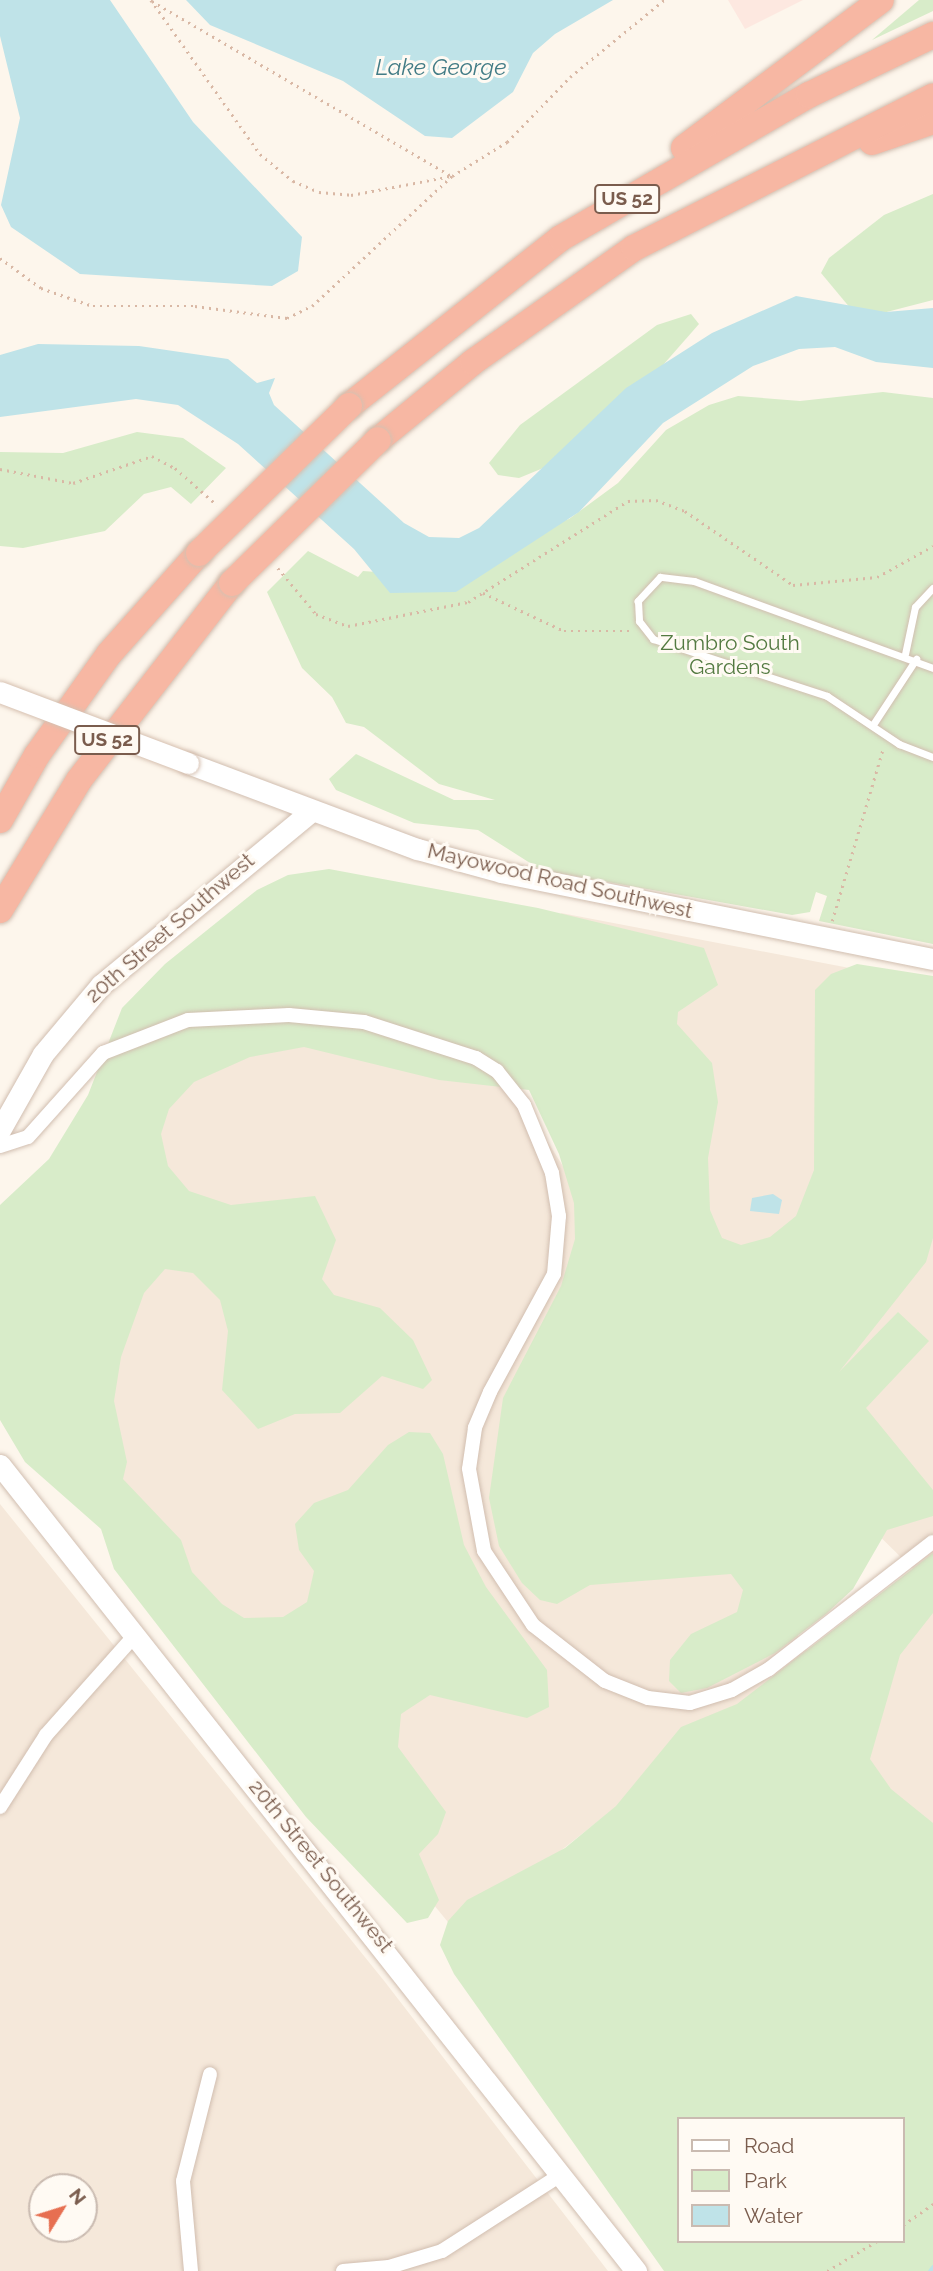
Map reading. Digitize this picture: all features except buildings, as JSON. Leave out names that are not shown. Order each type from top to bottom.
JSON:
[{"type":"highway","points":[[561,238],[881,0]]},
{"type":"highway","name":"US 52","points":[[0,820],[37,755],[109,654],[199,553],[349,406],[561,238],[809,95],[933,36]]},
{"type":"highway","name":"US 52","points":[[0,910],[79,780],[232,583],[378,440],[553,302],[711,206],[933,96]]},
{"type":"highway","points":[[711,206],[933,121]]},
{"type":"street","name":"Mayowood Road Southwest","points":[[0,692],[310,812],[501,872],[933,959]]},
{"type":"street","name":"20th Street Southwest","points":[[0,1130],[43,1055],[101,985],[310,812]]},
{"type":"street","points":[[0,1146],[28,1137],[103,1053],[188,1020],[289,1015],[364,1022],[476,1058],[497,1071],[524,1105],[552,1173],[559,1216],[554,1274],[490,1392],[475,1428],[469,1469],[484,1551],[533,1625],[605,1681],[648,1698],[690,1703],[732,1690],[769,1668],[933,1542]]},
{"type":"street","name":"20th Street Southwest","points":[[0,1465],[636,2271]]},
{"type":"street","points":[[0,1807],[46,1735],[135,1635]]},
{"type":"street","points":[[191,2271],[183,2181],[210,2074]]},
{"type":"street","points":[[343,2271],[389,2267],[442,2251],[562,2174]]},
{"type":"lane","points":[[933,668],[905,654],[671,577],[642,590],[637,612],[643,630],[673,646],[827,696],[874,723],[887,736],[933,757]]},
{"type":"lane","points":[[905,654],[915,607],[933,588]]},
{"type":"lane","points":[[874,723],[916,659]]},
{"type":"path","points":[[151,0],[260,154],[293,181],[351,195],[452,176]]},
{"type":"path","points":[[151,0],[452,176]]},
{"type":"path","points":[[0,258],[41,288],[93,306],[195,306],[287,318],[312,306],[452,176],[507,142],[570,76],[664,0]]},
{"type":"path","points":[[643,630],[564,631],[484,593],[628,501],[656,500],[685,511],[768,574],[793,585],[877,576],[933,546]]},
{"type":"path","points":[[827,939],[887,736]]},
{"type":"path","points":[[905,2224],[933,2204]]},
{"type":"path","points":[[827,2271],[874,2243]]},
{"type":"shaded area","points":[[728,0],[803,0],[745,29]]},
{"type":"shaded area","points":[[561,913],[933,984],[933,1903],[766,1688],[457,1933],[228,1655],[60,1391],[161,1079],[237,1015],[476,1058],[524,1105],[584,1199],[693,1461],[809,1654],[916,1572],[748,1407]]},
{"type":"shaded area","points":[[0,1504],[385,1982],[608,2271],[0,2271]]},
{"type":"green space","points":[[919,0],[933,0],[933,11],[872,40]]},
{"type":"green space","points":[[933,194],[933,300],[875,315],[851,309],[821,273],[829,258],[884,215]]},
{"type":"green space","points":[[691,314],[699,324],[649,381],[553,464],[519,478],[498,475],[489,463],[520,425],[657,325]]},
{"type":"green space","name":"Zumbro South Gardens","points":[[883,392],[933,398],[933,944],[819,921],[827,896],[816,892],[810,912],[792,915],[541,870],[478,830],[414,823],[336,790],[329,779],[356,754],[454,800],[495,800],[439,784],[364,727],[346,723],[332,697],[302,668],[267,592],[308,551],[358,577],[363,571],[390,573],[569,519],[618,483],[666,430],[709,405],[738,396],[800,401]]},
{"type":"green space","points":[[137,432],[183,438],[226,468],[191,504],[171,487],[144,494],[105,531],[23,548],[0,546],[0,452],[63,453]]},
{"type":"green space","points":[[329,869],[538,908],[704,948],[718,985],[678,1012],[677,1024],[712,1063],[718,1102],[708,1158],[710,1210],[722,1238],[741,1245],[770,1237],[796,1216],[814,1170],[815,990],[831,974],[857,964],[933,976],[933,1238],[926,1262],[839,1372],[898,1312],[929,1341],[866,1408],[933,1490],[933,1516],[887,1530],[853,1589],[826,1614],[775,1653],[707,1688],[681,1693],[669,1681],[670,1660],[691,1634],[737,1612],[743,1590],[731,1574],[590,1585],[557,1604],[540,1600],[522,1583],[499,1546],[489,1498],[503,1398],[561,1286],[575,1239],[574,1203],[559,1154],[529,1090],[439,1080],[304,1047],[250,1057],[194,1082],[169,1109],[161,1134],[168,1166],[189,1191],[231,1205],[315,1196],[336,1240],[322,1279],[334,1295],[380,1308],[413,1340],[432,1380],[423,1389],[382,1376],[340,1413],[295,1414],[258,1429],[222,1390],[228,1331],[220,1300],[193,1273],[165,1269],[144,1293],[121,1357],[114,1401],[127,1462],[123,1479],[181,1540],[192,1572],[222,1604],[244,1618],[283,1617],[307,1602],[314,1571],[299,1550],[295,1524],[314,1503],[348,1490],[388,1445],[409,1432],[430,1433],[443,1454],[464,1545],[486,1587],[547,1670],[549,1707],[527,1718],[430,1695],[401,1714],[398,1747],[446,1812],[438,1834],[419,1854],[439,1900],[428,1918],[407,1923],[306,1817],[114,1569],[101,1529],[25,1462],[0,1420],[0,1205],[49,1159],[88,1095],[122,1008],[165,964],[257,890],[288,875]]},
{"type":"green space","points":[[933,1553],[933,1613],[900,1655],[870,1759],[891,1789],[933,1823],[933,2271],[664,2271],[454,1974],[440,1945],[448,1921],[467,1900],[565,1848],[616,1806],[681,1727],[737,1704]]},
{"type":"water","points":[[0,0],[110,0],[193,122],[302,237],[298,271],[272,286],[80,274],[11,227],[1,205],[20,118],[0,36]]},
{"type":"water","name":"Lake George","points":[[186,0],[613,0],[555,34],[533,53],[513,92],[452,138],[425,136],[343,81],[210,25]]},
{"type":"water","points":[[796,296],[886,312],[933,308],[933,368],[876,362],[835,347],[799,349],[753,366],[663,423],[579,512],[456,592],[390,593],[354,549],[238,444],[178,405],[136,399],[0,417],[0,355],[38,344],[139,346],[228,359],[257,383],[275,378],[269,393],[274,405],[404,523],[429,537],[459,538],[479,528],[626,388],[712,333]]},
{"type":"water","points":[[773,1194],[782,1200],[779,1214],[750,1211],[752,1198]]},
{"type":"waterway","points":[[930,2271],[933,2267]]}]
